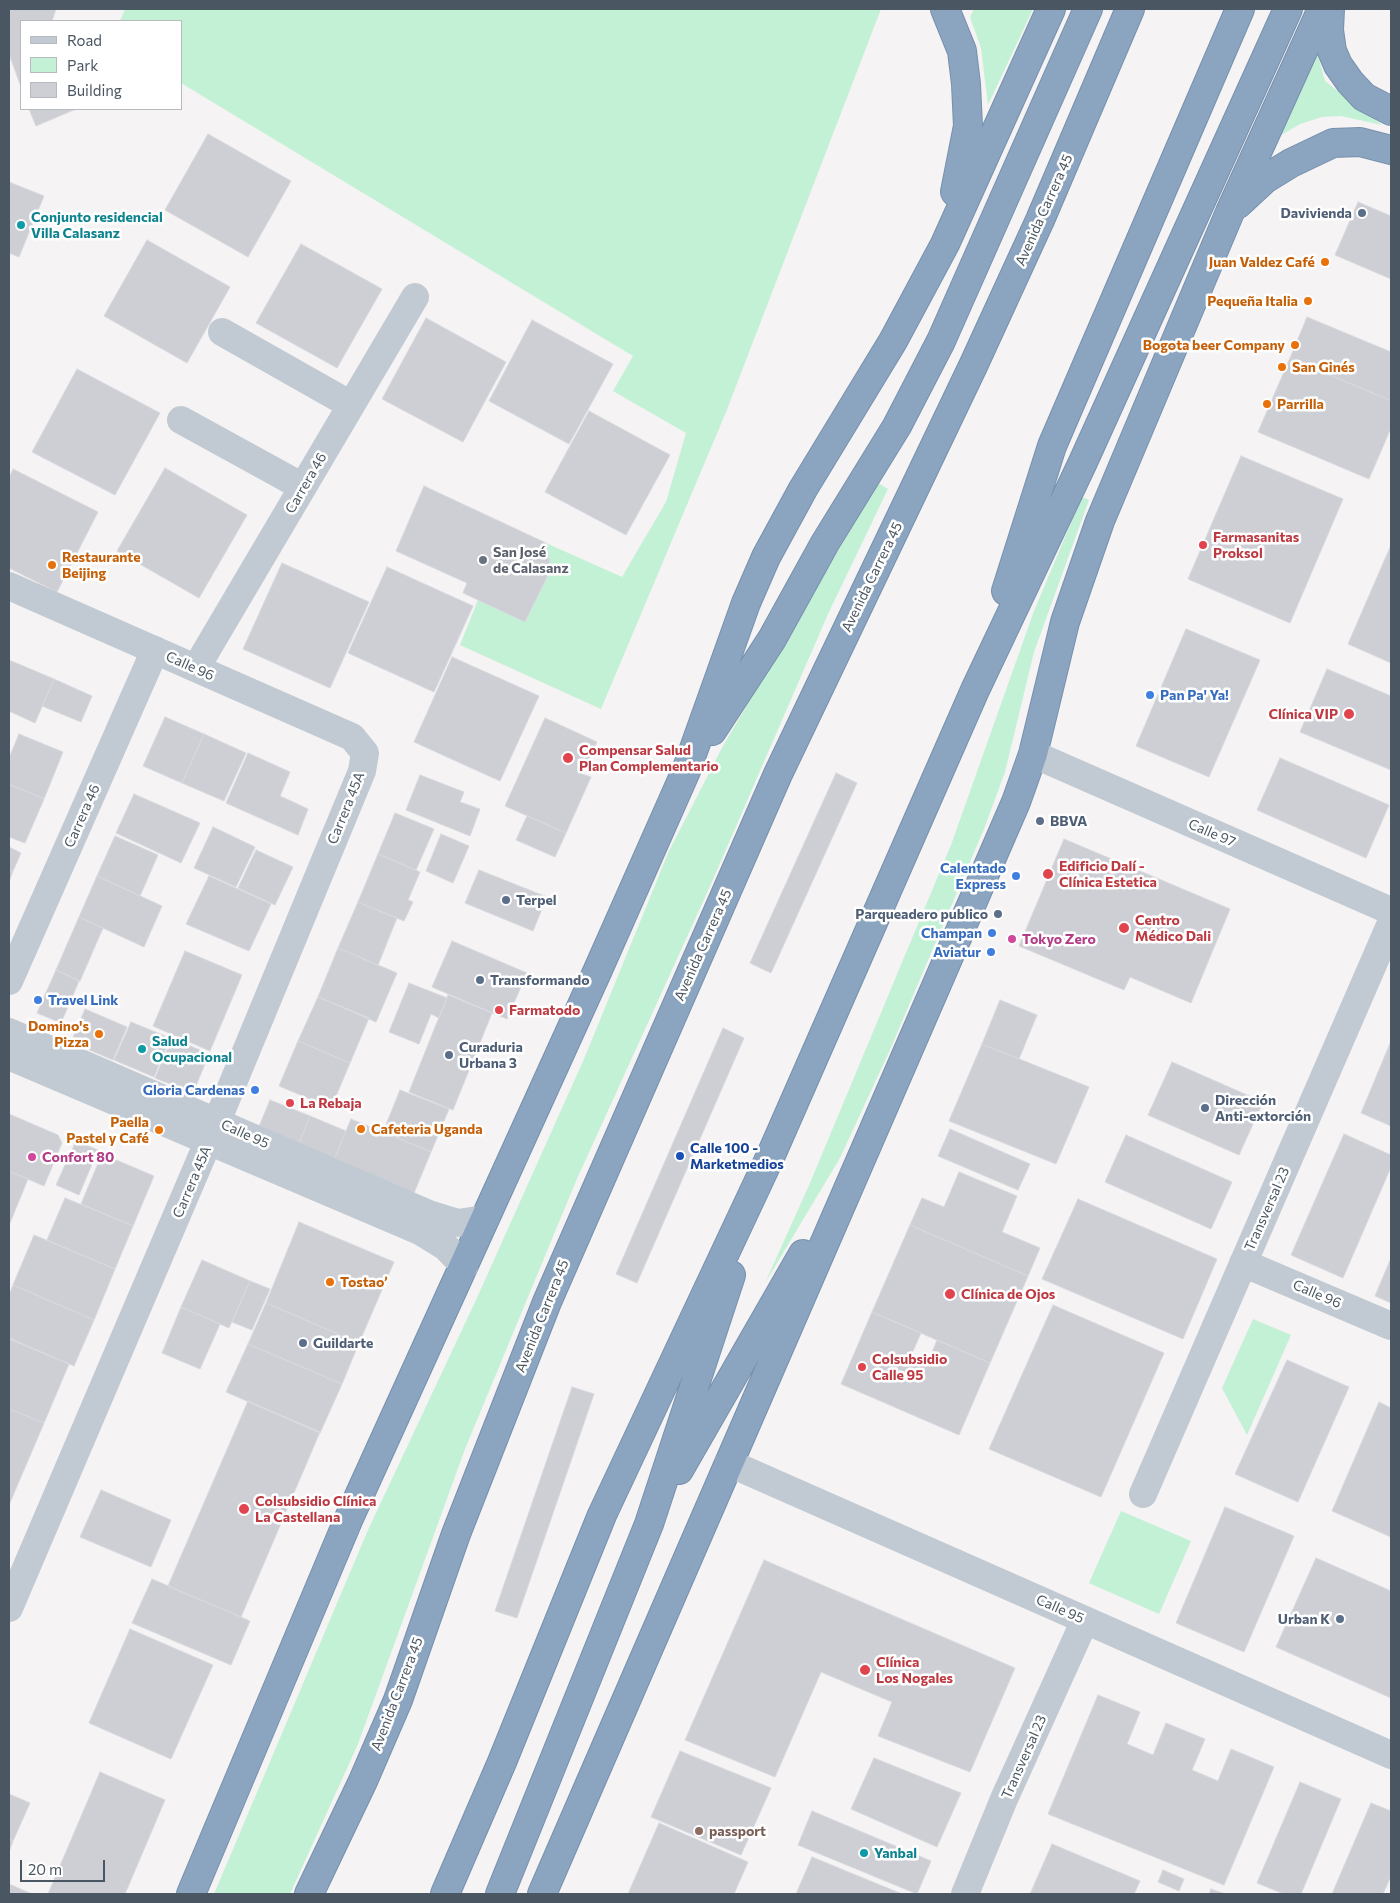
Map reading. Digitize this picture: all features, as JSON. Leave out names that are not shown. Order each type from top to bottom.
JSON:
[{"type":"highway","points":[[945,9],[962,51],[968,126],[945,244]]},
{"type":"highway","points":[[191,1894],[348,1518],[605,956],[686,771],[746,603],[766,557],[803,489],[888,348],[945,244],[1051,9]]},
{"type":"highway","points":[[686,771],[772,639],[825,543],[897,426],[941,341],[1088,9]]},
{"type":"highway","name":"Avenida Carrera 45","points":[[309,1894],[363,1781],[398,1700],[456,1534],[551,1293],[778,774],[977,358],[1040,220],[1130,9]]},
{"type":"highway","points":[[975,690],[1052,446],[1240,9]]},
{"type":"highway","points":[[445,1894],[502,1762],[602,1515],[771,1155],[975,690],[1083,462],[1288,9]]},
{"type":"highway","points":[[542,1894],[1016,802],[1033,754],[1065,622],[1100,521],[1230,212],[1322,9]]},
{"type":"highway","points":[[1330,9],[1331,44],[1338,65],[1364,97],[1391,112]]},
{"type":"highway","points":[[1230,212],[1265,180],[1290,163],[1333,143],[1360,142],[1391,150]]},
{"type":"highway","points":[[649,1524],[872,1133]]},
{"type":"highway","points":[[502,1892],[649,1524],[771,1155]]},
{"type":"street","name":"Carrera 46","points":[[196,668],[415,297]]},
{"type":"street","points":[[222,332],[351,406]]},
{"type":"street","points":[[181,420],[303,487]]},
{"type":"street","name":"Calle 96","points":[[9,586],[352,737],[365,753]]},
{"type":"street","name":"Carrera 46","points":[[9,982],[155,650]]},
{"type":"street","name":"Carrera 45A","points":[[9,1608],[213,1132],[362,771],[365,753]]},
{"type":"street","name":"Calle 97","points":[[1033,754],[1391,911]]},
{"type":"street","name":"Transversal 23","points":[[1143,1494],[1391,924]]},
{"type":"street","name":"Calle 95","points":[[9,1032],[420,1231],[446,1247],[464,1266]]},
{"type":"street","name":"Calle 95","points":[[9,1056],[444,1219],[458,1223],[484,1219]]},
{"type":"street","name":"Calle 96","points":[[1243,1263],[1391,1326]]},
{"type":"street","name":"Calle 95","points":[[728,1463],[1391,1755]]},
{"type":"street","name":"Transversal 23","points":[[965,1894],[1004,1799],[1085,1620]]},
{"type":"green space","points":[[125,9],[881,9],[726,412],[601,709],[460,645],[478,600],[525,622],[551,569],[546,543],[622,577],[666,502],[686,433],[613,391],[633,356],[182,84],[182,20],[120,20]]},
{"type":"green space","points":[[974,9],[1033,9],[988,105],[981,48],[970,17]]},
{"type":"green space","points":[[1315,45],[1325,81],[1382,125],[1341,116],[1322,117],[1300,124],[1278,137]]},
{"type":"green space","points":[[878,483],[888,489],[828,614],[711,884],[576,1181],[465,1449],[358,1744],[290,1894],[214,1894],[368,1530],[476,1300],[584,1059],[669,851],[723,746]]},
{"type":"green space","points":[[1082,497],[1089,500],[1034,652],[1005,772],[984,829],[889,1052],[840,1158],[765,1283],[810,1183],[951,845],[1034,611]]},
{"type":"green space","points":[[1253,1319],[1291,1335],[1247,1435],[1222,1388]]},
{"type":"green space","points":[[1121,1511],[1191,1541],[1159,1614],[1089,1583]]},
{"type":"building","points":[[9,9],[56,9],[52,20],[20,20],[20,84],[9,54]]},
{"type":"building","points":[[29,110],[74,110],[36,126]]},
{"type":"building","points":[[208,134],[291,181],[248,257],[165,210]]},
{"type":"building","name":"Conjunto residencial Villa Calasanz","points":[[9,182],[44,196],[19,257],[9,253]]},
{"type":"building","points":[[1358,202],[1391,216],[1391,279],[1335,255]]},
{"type":"building","points":[[147,240],[230,287],[187,363],[104,316]]},
{"type":"building","points":[[301,244],[382,289],[337,368],[256,323]]},
{"type":"building","points":[[1307,317],[1391,352],[1391,401],[1290,358]]},
{"type":"building","points":[[426,318],[506,362],[463,442],[382,399]]},
{"type":"building","points":[[532,320],[613,364],[569,444],[489,401]]},
{"type":"building","points":[[1290,358],[1391,401],[1391,428],[1369,479],[1258,432]]},
{"type":"building","points":[[77,369],[160,413],[115,495],[32,452]]},
{"type":"building","points":[[589,411],[670,455],[626,535],[545,492]]},
{"type":"building","points":[[1241,456],[1343,499],[1290,623],[1188,579]]},
{"type":"building","points":[[165,468],[247,515],[199,598],[117,551]]},
{"type":"building","points":[[13,469],[98,512],[57,592],[9,568],[9,478]]},
{"type":"building","name":"San José de Calasanz","points":[[424,486],[546,543],[551,569],[525,622],[463,593],[467,583],[396,551]]},
{"type":"building","points":[[1391,545],[1391,663],[1348,644]]},
{"type":"building","points":[[282,563],[369,602],[330,688],[243,649]]},
{"type":"building","points":[[387,567],[473,606],[434,692],[348,653]]},
{"type":"building","points":[[1186,629],[1260,660],[1209,777],[1136,746]]},
{"type":"building","points":[[452,657],[539,696],[500,781],[414,742]]},
{"type":"building","points":[[9,660],[54,679],[35,723],[9,711]]},
{"type":"building","name":"Clínica VIP","points":[[1327,669],[1391,696],[1391,770],[1300,732]]},
{"type":"building","points":[[54,679],[92,696],[81,722],[42,706]]},
{"type":"building","points":[[165,717],[204,734],[182,783],[143,766]]},
{"type":"building","points":[[545,718],[597,742],[582,774],[591,777],[566,833],[505,806]]},
{"type":"building","points":[[19,734],[63,752],[44,799],[9,784],[9,758]]},
{"type":"building","points":[[204,734],[246,753],[224,801],[182,783]]},
{"type":"building","points":[[248,753],[290,772],[280,796],[308,809],[298,835],[226,803]]},
{"type":"building","points":[[1280,758],[1389,805],[1366,858],[1257,810]]},
{"type":"building","points":[[836,773],[857,783],[771,973],[750,963]]},
{"type":"building","points":[[420,775],[464,792],[460,802],[480,809],[470,836],[406,810]]},
{"type":"building","points":[[9,784],[44,799],[25,843],[9,837]]},
{"type":"building","points":[[134,794],[200,823],[181,863],[116,833]]},
{"type":"building","points":[[395,813],[434,829],[416,870],[378,854]]},
{"type":"building","points":[[527,816],[566,833],[555,857],[516,840]]},
{"type":"building","points":[[213,827],[255,847],[236,887],[194,868]]},
{"type":"building","points":[[441,834],[469,846],[453,883],[426,871]]},
{"type":"building","points":[[115,836],[158,855],[140,896],[97,876]]},
{"type":"building","name":"Centro Médico Dali","points":[[1064,839],[1230,909],[1191,1003],[1130,977],[1124,990],[1019,946]]},
{"type":"building","points":[[9,847],[21,853],[13,871],[9,870]]},
{"type":"building","points":[[256,850],[293,867],[275,905],[238,888]]},
{"type":"building","points":[[378,854],[420,872],[408,900],[413,902],[404,921],[358,902]]},
{"type":"building","points":[[9,870],[13,871],[9,882]]},
{"type":"building","name":"Terpel","points":[[479,870],[547,897],[533,931],[465,903]]},
{"type":"building","points":[[97,876],[162,906],[144,947],[79,917]]},
{"type":"building","points":[[209,876],[271,904],[249,951],[186,924]]},
{"type":"building","points":[[358,902],[397,918],[378,965],[338,948]]},
{"type":"building","points":[[79,917],[103,928],[80,981],[56,970]]},
{"type":"building","name":"Transformando","points":[[452,941],[527,973],[507,1019],[432,987]]},
{"type":"building","points":[[338,948],[397,973],[376,1022],[318,997]]},
{"type":"building","points":[[185,951],[242,975],[210,1051],[153,1026]]},
{"type":"building","points":[[56,970],[79,981],[61,1023],[37,1013]]},
{"type":"building","points":[[409,983],[447,998],[439,1018],[431,1014],[419,1044],[389,1032]]},
{"type":"building","name":"Curaduria Urbana 3","points":[[448,995],[492,1013],[453,1110],[409,1092]]},
{"type":"building","points":[[318,997],[369,1018],[350,1063],[298,1041]]},
{"type":"building","points":[[1000,1000],[1037,1015],[1019,1059],[982,1044]]},
{"type":"building","name":"Domino's Pizza","points":[[85,1009],[127,1027],[113,1060],[71,1042]]},
{"type":"building","name":"Salud Ocupacional","points":[[131,1022],[170,1038],[154,1077],[114,1060]]},
{"type":"building","name":"Calle 100 - Marketmedios","points":[[723,1028],[744,1038],[637,1283],[616,1274]]},
{"type":"building","points":[[172,1038],[209,1054],[193,1093],[155,1078]]},
{"type":"building","points":[[298,1041],[350,1063],[331,1108],[279,1086]]},
{"type":"building","points":[[1391,1041],[1391,1126],[1361,1113]]},
{"type":"building","points":[[982,1044],[1089,1087],[1056,1164],[949,1121]]},
{"type":"building","name":"Dirección Anti-extorción","points":[[1172,1062],[1263,1102],[1239,1155],[1148,1115]]},
{"type":"building","points":[[400,1090],[449,1109],[431,1152],[383,1132]]},
{"type":"building","points":[[270,1100],[310,1116],[298,1146],[258,1129]]},
{"type":"building","name":"Confort 80","points":[[9,1114],[58,1135],[62,1143],[44,1186],[9,1171]]},
{"type":"building","points":[[310,1116],[346,1131],[334,1160],[298,1146]]},
{"type":"building","points":[[351,1119],[431,1152],[414,1193],[334,1160]]},
{"type":"building","points":[[950,1129],[1030,1164],[1018,1190],[938,1156]]},
{"type":"building","points":[[1344,1134],[1391,1155],[1391,1167],[1343,1278],[1291,1255]]},
{"type":"building","points":[[1126,1135],[1232,1182],[1211,1229],[1105,1182]]},
{"type":"building","points":[[76,1141],[98,1150],[79,1195],[56,1185]]},
{"type":"building","points":[[102,1154],[154,1176],[133,1226],[81,1204]]},
{"type":"building","points":[[9,1171],[28,1179],[10,1223],[9,1223]]},
{"type":"building","points":[[959,1172],[1017,1196],[1002,1232],[1040,1248],[1028,1276],[910,1225],[922,1198],[944,1207]]},
{"type":"building","points":[[65,1198],[133,1226],[115,1269],[47,1240]]},
{"type":"building","points":[[1078,1199],[1217,1259],[1183,1339],[1042,1279]]},
{"type":"building","name":"Tostao’","points":[[299,1222],[394,1262],[359,1343],[266,1303]]},
{"type":"building","name":"Clínica de Ojos","points":[[910,1225],[1028,1276],[990,1363],[872,1312]]},
{"type":"building","points":[[34,1235],[115,1269],[94,1320],[13,1285]]},
{"type":"building","points":[[1391,1258],[1391,1303],[1375,1296]]},
{"type":"building","points":[[202,1260],[250,1281],[229,1328],[181,1307]]},
{"type":"building","points":[[250,1281],[270,1289],[252,1330],[232,1322]]},
{"type":"building","points":[[13,1285],[94,1320],[74,1366],[9,1338],[9,1295]]},
{"type":"building","name":"Guildarte","points":[[266,1303],[359,1343],[342,1384],[248,1344]]},
{"type":"building","points":[[1053,1305],[1164,1353],[1101,1497],[989,1449]]},
{"type":"building","points":[[181,1307],[220,1324],[200,1369],[162,1353]]},
{"type":"building","points":[[872,1312],[921,1333],[909,1360],[926,1367],[937,1340],[990,1363],[959,1435],[841,1384]]},
{"type":"building","points":[[9,1339],[69,1364],[44,1423],[9,1409]]},
{"type":"building","points":[[248,1344],[342,1384],[320,1433],[226,1392]]},
{"type":"building","points":[[1287,1360],[1349,1387],[1298,1502],[1235,1474]]},
{"type":"building","points":[[572,1387],[594,1394],[517,1618],[495,1611]]},
{"type":"building","name":"Colsubsidio Clínica La Castellana","points":[[248,1401],[320,1432],[241,1617],[168,1586]]},
{"type":"building","points":[[1379,1402],[1391,1408],[1391,1537],[1332,1511]]},
{"type":"building","points":[[9,1409],[44,1423],[9,1505]]},
{"type":"building","points":[[101,1490],[171,1520],[151,1567],[80,1537]]},
{"type":"building","points":[[1225,1507],[1294,1536],[1244,1652],[1176,1623]]},
{"type":"building","name":"Urban K","points":[[1316,1558],[1391,1591],[1391,1698],[1276,1647]]},
{"type":"building","name":"Clínica Los Nogales","points":[[764,1560],[1015,1668],[970,1772],[878,1736],[892,1702],[821,1672],[775,1777],[685,1740]]},
{"type":"building","points":[[152,1579],[250,1621],[231,1665],[132,1623]]},
{"type":"building","points":[[130,1629],[213,1665],[171,1759],[89,1723]]},
{"type":"building","points":[[1098,1695],[1140,1712],[1127,1744],[1153,1755],[1166,1723],[1205,1739],[1192,1770],[1218,1781],[1231,1749],[1274,1767],[1224,1885],[1048,1814]]},
{"type":"building","points":[[680,1751],[771,1788],[741,1855],[651,1817]]},
{"type":"building","points":[[874,1758],[961,1793],[937,1847],[851,1809]]},
{"type":"building","points":[[100,1772],[165,1800],[125,1894],[48,1894]]},
{"type":"building","points":[[1300,1782],[1341,1799],[1301,1894],[1284,1894],[1257,1883]]},
{"type":"building","points":[[9,1794],[30,1803],[13,1841],[9,1839]]},
{"type":"building","points":[[1371,1803],[1391,1811],[1391,1876],[1383,1894],[1332,1894]]},
{"type":"building","name":"Yanbal","points":[[812,1811],[931,1861],[917,1894],[798,1845]]},
{"type":"building","points":[[659,1823],[748,1862],[734,1894],[628,1894]]},
{"type":"building","points":[[9,1839],[13,1841],[9,1852]]},
{"type":"building","points":[[1052,1844],[1140,1881],[1134,1894],[1030,1894]]},
{"type":"building","points":[[812,1857],[902,1894],[796,1894]]},
{"type":"building","points":[[1163,1870],[1184,1879],[1179,1891],[1158,1882]]},
{"type":"building","points":[[9,1884],[32,1894],[9,1894]]},
{"type":"building","points":[[1211,1889],[1225,1894],[1209,1894]]},
{"type":"place","name":"Davivienda","points":[[1362,213]]},
{"type":"place","name":"Conjunto residencial Villa Calasanz","points":[[21,225]]},
{"type":"place","name":"Juan Valdez Café","points":[[1325,262]]},
{"type":"place","name":"Pequeña Italia","points":[[1308,301]]},
{"type":"place","name":"Bogota beer Company","points":[[1295,345]]},
{"type":"place","name":"San Ginés","points":[[1282,367]]},
{"type":"place","name":"Parrilla","points":[[1267,404]]},
{"type":"place","name":"Farmasanitas Proksol","points":[[1203,545]]},
{"type":"place","name":"San José de Calasanz","points":[[483,560]]},
{"type":"place","name":"Restaurante Beijing","points":[[52,565]]},
{"type":"place","name":"Pan Pa' Ya!","points":[[1150,695]]},
{"type":"place","name":"Clínica VIP","points":[[1349,714]]},
{"type":"place","name":"Compensar Salud Plan Complementario","points":[[568,758]]},
{"type":"place","name":"BBVA","points":[[1040,821]]},
{"type":"place","name":"Edificio Dalí - Clínica Estetica","points":[[1048,874]]},
{"type":"place","name":"Calentado Express","points":[[1016,876]]},
{"type":"place","name":"Terpel","points":[[506,900]]},
{"type":"place","name":"Parqueadero publico","points":[[998,914]]},
{"type":"place","name":"Centro Médico Dali","points":[[1124,928]]},
{"type":"place","name":"Champan","points":[[992,933]]},
{"type":"place","name":"Tokyo Zero","points":[[1012,939]]},
{"type":"place","name":"Aviatur","points":[[991,952]]},
{"type":"place","name":"Transformando","points":[[480,980]]},
{"type":"place","name":"Travel Link","points":[[38,1000]]},
{"type":"place","name":"Farmatodo","points":[[499,1010]]},
{"type":"place","name":"Domino's Pizza","points":[[99,1034]]},
{"type":"place","name":"Salud Ocupacional","points":[[142,1049]]},
{"type":"place","name":"Curaduria Urbana 3","points":[[449,1055]]},
{"type":"place","name":"Gloria Cardenas","points":[[255,1090]]},
{"type":"place","name":"La Rebaja","points":[[290,1103]]},
{"type":"place","name":"Dirección Anti-extorción","points":[[1205,1108]]},
{"type":"place","name":"Cafeteria Uganda","points":[[361,1129]]},
{"type":"place","name":"Paella Pastel y Café","points":[[159,1130]]},
{"type":"place","name":"Calle 100 - Marketmedios","points":[[680,1156]]},
{"type":"place","name":"Confort 80","points":[[32,1157]]},
{"type":"place","name":"Tostao’","points":[[330,1282]]},
{"type":"place","name":"Clínica de Ojos","points":[[950,1294]]},
{"type":"place","name":"Guildarte","points":[[303,1343]]},
{"type":"place","name":"Colsubsidio Calle 95","points":[[862,1367]]},
{"type":"place","name":"Colsubsidio Clínica La Castellana","points":[[244,1509]]},
{"type":"place","name":"Urban K","points":[[1340,1619]]},
{"type":"place","name":"Clínica Los Nogales","points":[[865,1670]]},
{"type":"place","name":"passport","points":[[699,1831]]},
{"type":"place","name":"Yanbal","points":[[864,1853]]}]
